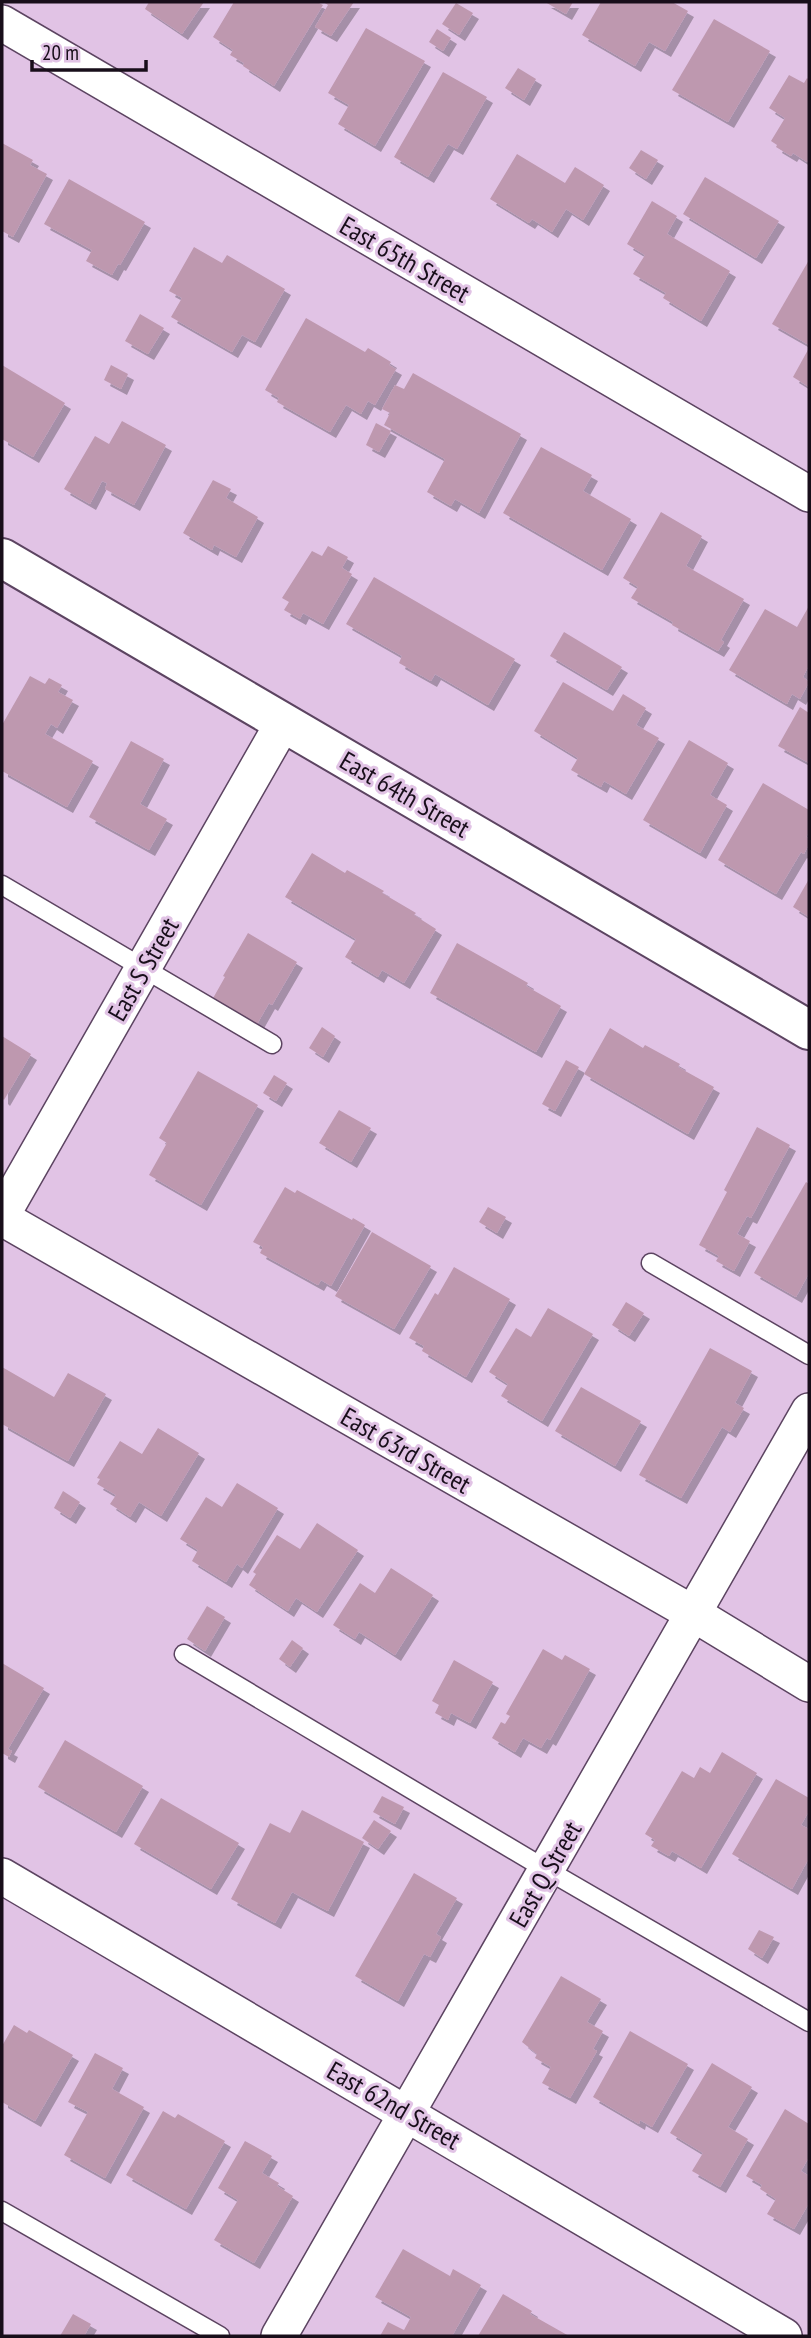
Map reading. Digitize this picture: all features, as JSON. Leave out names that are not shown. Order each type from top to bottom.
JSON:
[{"type":"street","name":"East 65th Street","points":[[2,23],[809,494]]},
{"type":"street","name":"East 64th Street","points":[[2,558],[809,1030]]},
{"type":"street","name":"East S Street","points":[[2,1216],[284,723]]},
{"type":"street","name":"East 63rd Street","points":[[2,1216],[694,1614],[809,1684]]},
{"type":"street","name":"East Q Street","points":[[279,2336],[809,1411]]},
{"type":"street","name":"East 62nd Street","points":[[2,1876],[784,2336]]},
{"type":"lane","points":[[2,886],[272,1044]]},
{"type":"lane","points":[[651,1264],[809,1355]]},
{"type":"lane","points":[[184,1654],[809,2022]]},
{"type":"lane","points":[[2,2211],[220,2336]]},
{"type":"building","points":[[149,2],[204,2],[182,34],[145,9]]},
{"type":"building","points":[[234,2],[317,2],[323,5],[274,86],[243,66],[244,63],[230,55],[233,50],[213,37]]},
{"type":"building","points":[[323,2],[354,2],[331,36],[315,27],[328,5]]},
{"type":"building","points":[[545,2],[573,2],[566,14]]},
{"type":"building","points":[[601,2],[672,2],[688,11],[665,51],[649,42],[635,66],[582,35]]},
{"type":"building","points":[[456,3],[473,13],[459,35],[442,24]]},
{"type":"building","points":[[714,19],[770,51],[728,122],[672,90]]},
{"type":"building","points":[[366,28],[425,61],[375,146],[338,124],[349,105],[328,93]]},
{"type":"building","points":[[437,29],[451,38],[443,51],[429,42]]},
{"type":"building","points":[[518,68],[536,79],[524,100],[505,88]]},
{"type":"building","points":[[443,72],[487,97],[457,149],[448,144],[428,177],[394,157]]},
{"type":"building","points":[[789,75],[804,83],[807,78],[809,80],[807,162],[793,153],[791,156],[771,141],[785,118],[769,108]]},
{"type":"building","points":[[2,143],[33,160],[30,165],[47,174],[13,237],[2,231]]},
{"type":"building","points":[[641,150],[658,160],[646,179],[629,168]]},
{"type":"building","points":[[517,154],[565,183],[575,167],[604,185],[583,220],[566,209],[552,232],[532,219],[529,223],[490,199]]},
{"type":"building","points":[[705,177],[779,221],[756,258],[683,214]]},
{"type":"building","points":[[69,179],[145,222],[112,275],[86,261],[92,250],[44,224]]},
{"type":"building","points":[[652,201],[677,216],[667,234],[730,271],[701,321],[663,298],[666,293],[633,274],[645,255],[627,244]]},
{"type":"building","points":[[194,247],[222,263],[227,255],[285,289],[255,342],[242,335],[232,352],[171,317],[182,298],[169,291]]},
{"type":"building","points":[[809,260],[809,345],[772,324]]},
{"type":"building","points":[[140,314],[164,328],[148,354],[125,341]]},
{"type":"building","points":[[306,318],[365,352],[368,348],[391,362],[389,365],[396,369],[375,405],[368,401],[361,414],[346,405],[330,432],[277,402],[279,398],[265,390]]},
{"type":"building","points":[[809,348],[809,387],[793,377]]},
{"type":"building","points":[[2,365],[65,403],[33,457],[2,439]]},
{"type":"building","points":[[111,365],[128,374],[121,389],[104,380]]},
{"type":"building","points":[[413,373],[521,434],[479,513],[455,499],[451,506],[427,492],[445,459],[384,425],[390,413],[382,409],[395,385],[404,389]]},
{"type":"building","points":[[122,421],[166,445],[134,505],[105,489],[107,483],[102,481],[90,504],[64,489],[95,436],[109,444]]},
{"type":"building","points":[[376,423],[391,431],[379,452],[366,445]]},
{"type":"building","points":[[541,447],[592,475],[583,491],[631,519],[602,570],[503,513]]},
{"type":"building","points":[[213,480],[231,489],[226,498],[258,517],[236,557],[214,545],[212,550],[183,533]]},
{"type":"building","points":[[661,512],[702,536],[686,566],[744,599],[721,640],[724,642],[718,651],[631,598],[638,587],[623,578]]},
{"type":"building","points":[[328,546],[348,557],[342,568],[352,574],[323,624],[303,613],[300,619],[284,610],[289,602],[282,598],[312,551],[322,556]]},
{"type":"building","points":[[374,577],[515,659],[488,705],[435,674],[431,681],[399,663],[402,656],[346,624]]},
{"type":"building","points":[[809,606],[809,665],[803,677],[809,682],[800,699],[792,694],[787,704],[729,670],[765,609],[797,627]]},
{"type":"building","points":[[564,632],[622,667],[607,690],[550,656]]},
{"type":"building","points":[[30,676],[45,684],[49,678],[62,685],[58,692],[73,700],[57,728],[51,724],[45,734],[93,761],[67,807],[2,771],[2,725]]},
{"type":"building","points":[[563,682],[613,711],[623,694],[646,708],[636,725],[659,738],[626,794],[604,781],[601,787],[571,770],[578,758],[534,731]]},
{"type":"building","points":[[800,707],[809,713],[809,763],[778,746]]},
{"type":"building","points":[[689,740],[728,763],[710,795],[727,805],[700,853],[643,820]]},
{"type":"building","points":[[131,741],[164,759],[140,804],[167,819],[149,850],[89,817]]},
{"type":"building","points":[[763,783],[809,810],[809,832],[806,837],[809,838],[809,844],[804,854],[801,852],[776,894],[718,860]]},
{"type":"building","points":[[312,853],[345,873],[347,870],[384,891],[382,893],[416,913],[414,915],[436,929],[404,983],[382,970],[378,977],[345,957],[356,939],[285,897]]},
{"type":"building","points":[[809,879],[809,917],[793,907]]},
{"type":"building","points":[[248,933],[297,962],[272,1005],[269,1003],[256,1026],[212,1000]]},
{"type":"building","points":[[457,943],[528,983],[526,986],[561,1006],[536,1052],[430,993]]},
{"type":"building","points":[[322,1027],[335,1036],[323,1057],[309,1048]]},
{"type":"building","points":[[610,1028],[643,1048],[645,1045],[680,1064],[678,1067],[714,1087],[688,1134],[584,1074]]},
{"type":"building","points":[[2,1036],[31,1054],[4,1100],[2,1098]]},
{"type":"building","points":[[566,1060],[579,1067],[555,1111],[542,1104]]},
{"type":"building","points":[[198,1071],[258,1105],[201,1205],[149,1175],[167,1143],[159,1138]]},
{"type":"building","points":[[274,1075],[287,1083],[276,1101],[263,1093]]},
{"type":"building","points":[[339,1110],[371,1128],[351,1162],[319,1143]]},
{"type":"building","points":[[757,1127],[790,1145],[751,1218],[747,1216],[737,1234],[750,1241],[734,1271],[716,1261],[719,1256],[699,1245]]},
{"type":"building","points":[[806,1182],[809,1184],[809,1273],[796,1297],[754,1273]]},
{"type":"building","points":[[285,1187],[295,1193],[297,1190],[365,1225],[331,1286],[321,1280],[318,1285],[260,1253],[263,1247],[253,1242]]},
{"type":"building","points":[[488,1207],[506,1217],[497,1233],[479,1222]]},
{"type":"building","points":[[372,1232],[431,1266],[394,1329],[335,1296]]},
{"type":"building","points":[[454,1267],[510,1299],[466,1377],[422,1351],[424,1346],[409,1338],[435,1293],[438,1295]]},
{"type":"building","points":[[626,1302],[644,1313],[629,1336],[612,1325]]},
{"type":"building","points":[[548,1308],[593,1334],[542,1421],[501,1396],[508,1384],[489,1372],[516,1328],[531,1337]]},
{"type":"building","points":[[710,1348],[752,1371],[735,1403],[744,1408],[730,1432],[722,1427],[681,1498],[639,1475]]},
{"type":"building","points":[[2,1367],[54,1397],[68,1373],[106,1394],[68,1461],[2,1424]]},
{"type":"building","points":[[581,1387],[641,1421],[615,1466],[555,1431]]},
{"type":"building","points":[[158,1428],[199,1453],[161,1516],[139,1502],[130,1517],[110,1504],[116,1495],[97,1484],[100,1479],[97,1478],[120,1441],[142,1454]]},
{"type":"building","points":[[237,1483],[278,1508],[242,1568],[237,1564],[226,1582],[192,1561],[198,1550],[180,1539],[206,1497],[222,1507]]},
{"type":"building","points":[[63,1491],[80,1502],[70,1518],[54,1508]]},
{"type":"building","points":[[317,1523],[358,1550],[317,1612],[296,1598],[288,1611],[249,1585],[256,1574],[253,1572],[277,1535],[300,1549]]},
{"type":"building","points":[[391,1568],[433,1595],[395,1655],[359,1632],[355,1639],[333,1625],[360,1583],[375,1593]]},
{"type":"building","points":[[207,1606],[225,1617],[205,1651],[187,1639]]},
{"type":"building","points":[[292,1640],[303,1648],[290,1667],[279,1659]]},
{"type":"building","points":[[543,1649],[562,1660],[565,1655],[590,1669],[550,1740],[547,1738],[541,1748],[523,1738],[515,1752],[492,1738],[501,1722],[505,1724],[510,1716],[506,1714]]},
{"type":"building","points":[[454,1660],[493,1682],[470,1723],[451,1713],[448,1720],[435,1713],[439,1705],[432,1701]]},
{"type":"building","points":[[2,1663],[44,1688],[8,1749],[12,1751],[9,1757],[2,1753]]},
{"type":"building","points":[[65,1740],[143,1786],[116,1832],[38,1787]]},
{"type":"building","points":[[722,1752],[757,1773],[701,1868],[672,1851],[669,1856],[651,1846],[655,1840],[645,1834],[682,1771],[694,1778],[700,1767],[710,1773]]},
{"type":"building","points":[[776,1779],[809,1798],[809,1811],[801,1825],[809,1829],[809,1858],[792,1889],[732,1854]]},
{"type":"building","points":[[382,1796],[404,1807],[395,1824],[373,1812]]},
{"type":"building","points":[[161,1798],[239,1843],[211,1889],[134,1844]]},
{"type":"building","points":[[302,1810],[364,1842],[328,1911],[292,1892],[275,1923],[231,1899],[270,1823],[290,1833]]},
{"type":"building","points":[[374,1820],[391,1831],[378,1849],[362,1838]]},
{"type":"building","points":[[414,1873],[457,1898],[436,1934],[441,1937],[430,1957],[424,1954],[398,2001],[355,1976]]},
{"type":"building","points":[[759,1930],[774,1937],[762,1958],[748,1949]]},
{"type":"building","points":[[561,1976],[601,1999],[587,2022],[603,2031],[593,2049],[597,2051],[570,2098],[542,2083],[551,2067],[535,2058],[537,2054],[522,2042]]},
{"type":"building","points":[[14,2025],[27,2033],[29,2030],[73,2055],[35,2121],[2,2102],[2,2046]]},
{"type":"building","points":[[630,2031],[688,2064],[652,2127],[640,2120],[639,2124],[593,2097]]},
{"type":"building","points":[[95,2053],[123,2068],[112,2089],[144,2107],[105,2178],[64,2155],[88,2112],[68,2102]]},
{"type":"building","points":[[712,2063],[752,2087],[728,2127],[748,2139],[720,2187],[692,2171],[703,2153],[670,2133]]},
{"type":"building","points":[[785,2109],[809,2124],[809,2157],[801,2171],[809,2176],[809,2203],[794,2229],[767,2214],[776,2199],[760,2189],[762,2185],[746,2176]]},
{"type":"building","points":[[163,2111],[175,2118],[178,2114],[225,2141],[186,2209],[126,2175]]},
{"type":"building","points":[[245,2141],[272,2156],[262,2173],[293,2196],[254,2263],[214,2240],[238,2200],[218,2188]]},
{"type":"building","points":[[403,2249],[450,2276],[453,2269],[481,2285],[452,2336],[380,2336],[388,2322],[404,2330],[411,2317],[375,2297]]},
{"type":"building","points":[[503,2294],[532,2311],[530,2314],[569,2336],[478,2336]]},
{"type":"building","points":[[73,2314],[91,2324],[84,2336],[60,2336]]}]
